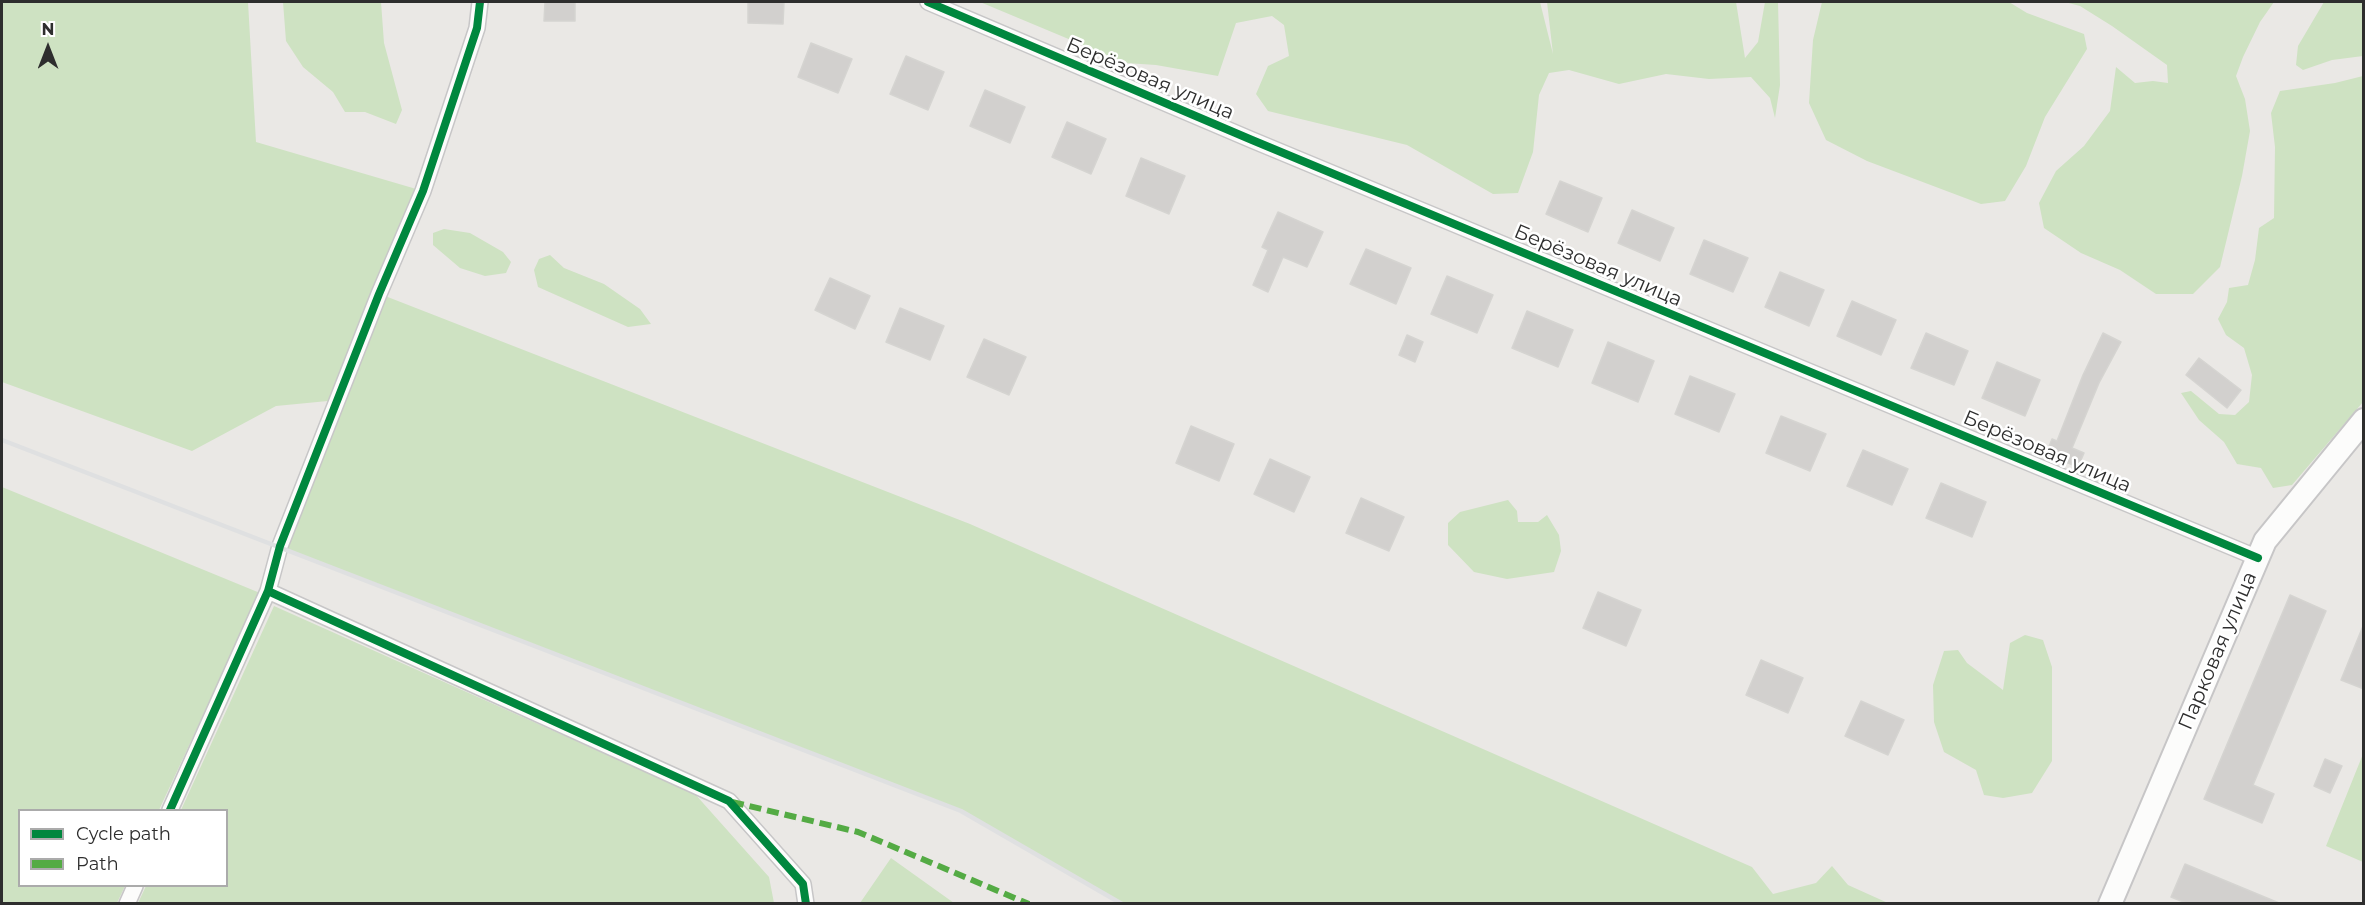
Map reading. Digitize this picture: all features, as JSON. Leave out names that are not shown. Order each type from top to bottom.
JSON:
[{"type":"street","points":[[170,809],[268,591],[280,546],[379,294],[423,191],[477,28],[480,2]]},
{"type":"street","name":"Берёзовая улица","points":[[927,2],[1241,136],[2258,558]]},
{"type":"street","name":"Парковая улица","points":[[2110,903],[2265,541],[2364,420]]},
{"type":"street","points":[[268,591],[729,801],[803,884],[806,903]]},
{"type":"street","points":[[127,903],[134,887]]},
{"type":"green space","points":[[2,2],[248,2],[256,142],[423,191],[380,294],[970,524],[1752,867],[1773,894],[1816,883],[1832,866],[1848,885],[1888,903],[1122,903],[961,811],[280,546],[338,400],[276,406],[192,451],[2,382]]},
{"type":"green space","points":[[283,2],[381,2],[384,43],[402,110],[396,124],[365,112],[345,112],[333,92],[303,67],[286,41]]},
{"type":"green space","points":[[980,2],[1540,2],[1553,54],[1547,2],[1736,2],[1745,58],[1758,42],[1765,2],[1778,2],[1780,85],[1775,118],[1770,98],[1751,77],[1709,79],[1666,74],[1619,84],[1569,70],[1549,73],[1539,95],[1533,152],[1518,193],[1493,194],[1407,145],[1268,111],[1256,94],[1268,66],[1289,56],[1284,25],[1272,16],[1236,23],[1218,76],[1156,65],[1126,63]]},
{"type":"green space","points":[[1822,2],[2009,2],[2027,13],[2084,34],[2087,49],[2045,117],[2026,166],[2005,201],[1981,204],[1867,161],[1826,140],[1809,103],[1813,40]]},
{"type":"green space","points":[[2065,2],[2274,2],[2260,22],[2236,76],[2245,99],[2250,131],[2242,176],[2220,267],[2193,294],[2156,294],[2120,270],[2081,253],[2044,228],[2039,203],[2056,171],[2084,146],[2110,111],[2116,67],[2135,83],[2153,81],[2168,83],[2167,65],[2080,6]]},
{"type":"green space","points":[[2324,2],[2363,2],[2363,56],[2332,60],[2303,70],[2296,65],[2298,46]]},
{"type":"green space","points":[[2363,76],[2363,402],[2292,485],[2273,488],[2261,468],[2237,464],[2224,442],[2199,420],[2181,393],[2191,391],[2219,414],[2235,415],[2249,402],[2252,375],[2244,348],[2226,335],[2218,319],[2227,302],[2229,288],[2248,285],[2255,260],[2259,228],[2274,218],[2275,147],[2271,113],[2280,91],[2335,83]]},
{"type":"green space","points":[[444,229],[470,233],[503,252],[511,262],[506,273],[485,276],[460,268],[433,245],[433,233]]},
{"type":"green space","points":[[550,255],[564,268],[604,284],[640,309],[651,324],[628,327],[538,287],[534,270],[539,259]]},
{"type":"green space","points":[[2,487],[260,593],[159,809],[18,809],[18,887],[125,887],[117,903],[2,903]]},
{"type":"green space","points":[[1508,500],[1517,511],[1518,522],[1538,522],[1547,515],[1559,535],[1561,551],[1554,572],[1507,579],[1474,572],[1448,545],[1448,523],[1460,512]]},
{"type":"green space","points":[[274,606],[695,794],[769,877],[774,903],[138,903],[146,887],[228,887],[228,809],[181,809]]},
{"type":"green space","points":[[2025,635],[2043,640],[2052,667],[2052,761],[2032,793],[2003,798],[1984,795],[1976,770],[1944,752],[1934,722],[1933,685],[1944,651],[1958,650],[1967,663],[2003,690],[2010,643]]},
{"type":"green space","points":[[2363,754],[2363,862],[2326,846]]},
{"type":"green space","points":[[891,858],[954,903],[860,903]]},
{"type":"building","points":[[545,2],[575,2],[575,21],[544,21]]},
{"type":"building","points":[[748,2],[784,2],[783,24],[748,23]]},
{"type":"building","points":[[811,43],[852,59],[838,93],[798,77]]},
{"type":"building","points":[[906,56],[944,72],[928,110],[890,94]]},
{"type":"building","points":[[985,90],[1025,107],[1010,143],[970,126]]},
{"type":"building","points":[[1067,122],[1106,139],[1091,174],[1052,157]]},
{"type":"building","points":[[1141,158],[1185,176],[1169,214],[1126,196]]},
{"type":"building","points":[[1560,181],[1602,198],[1588,232],[1546,214]]},
{"type":"building","points":[[1632,210],[1674,228],[1660,261],[1618,243]]},
{"type":"building","points":[[1278,212],[1323,232],[1307,267],[1283,257],[1268,292],[1253,285],[1268,250],[1262,247]]},
{"type":"building","points":[[1704,240],[1748,258],[1733,292],[1690,274]]},
{"type":"building","points":[[1366,249],[1411,268],[1396,304],[1350,284]]},
{"type":"building","points":[[1780,272],[1824,290],[1809,326],[1765,307]]},
{"type":"building","points":[[1447,276],[1493,295],[1477,333],[1431,314]]},
{"type":"building","points":[[830,278],[870,296],[855,329],[815,310]]},
{"type":"building","points":[[1852,301],[1896,320],[1881,355],[1837,336]]},
{"type":"building","points":[[900,308],[944,326],[930,360],[886,342]]},
{"type":"building","points":[[1527,311],[1573,330],[1558,367],[1512,348]]},
{"type":"building","points":[[1926,333],[1968,351],[1954,385],[1911,368]]},
{"type":"building","points":[[2103,333],[2121,342],[2099,383],[2072,448],[2084,453],[2078,467],[2046,454],[2052,439],[2057,441],[2083,375]]},
{"type":"building","points":[[1407,335],[1423,342],[1415,362],[1399,355]]},
{"type":"building","points":[[984,339],[1026,357],[1009,395],[967,377]]},
{"type":"building","points":[[1608,342],[1654,361],[1638,402],[1592,383]]},
{"type":"building","points":[[2199,358],[2241,390],[2227,408],[2186,375]]},
{"type":"building","points":[[1997,362],[2040,380],[2025,416],[1982,398]]},
{"type":"building","points":[[1690,376],[1735,394],[1719,432],[1675,414]]},
{"type":"building","points":[[1781,416],[1826,434],[1810,471],[1766,453]]},
{"type":"building","points":[[1191,426],[1234,444],[1219,481],[1176,463]]},
{"type":"building","points":[[1863,450],[1908,469],[1892,505],[1847,486]]},
{"type":"building","points":[[1270,459],[1310,477],[1294,512],[1254,494]]},
{"type":"building","points":[[1941,483],[1986,502],[1972,537],[1926,518]]},
{"type":"building","points":[[1361,498],[1404,517],[1389,551],[1346,533]]},
{"type":"building","points":[[1598,592],[1641,610],[1626,646],[1583,628]]},
{"type":"building","points":[[2290,595],[2326,611],[2253,785],[2274,794],[2262,823],[2204,799]]},
{"type":"building","points":[[2364,627],[2364,689],[2341,680]]},
{"type":"building","points":[[1761,660],[1803,678],[1788,713],[1746,695]]},
{"type":"building","points":[[1861,701],[1904,720],[1888,755],[1845,736]]},
{"type":"building","points":[[2325,759],[2342,766],[2330,793],[2314,786]]},
{"type":"building","points":[[2185,864],[2279,903],[2186,903],[2171,897]]},
{"type":"railway","points":[[2,440],[961,811],[1122,904]]},
{"type":"marked path","points":[[732,802],[858,832],[1029,904]]},
{"type":"cycle path","points":[[170,809],[268,591],[280,546],[379,294],[423,191],[477,28],[480,2]]},
{"type":"cycle path","points":[[928,2],[1252,140],[2258,558]]},
{"type":"cycle path","points":[[268,591],[729,801],[803,884],[806,904]]}]
